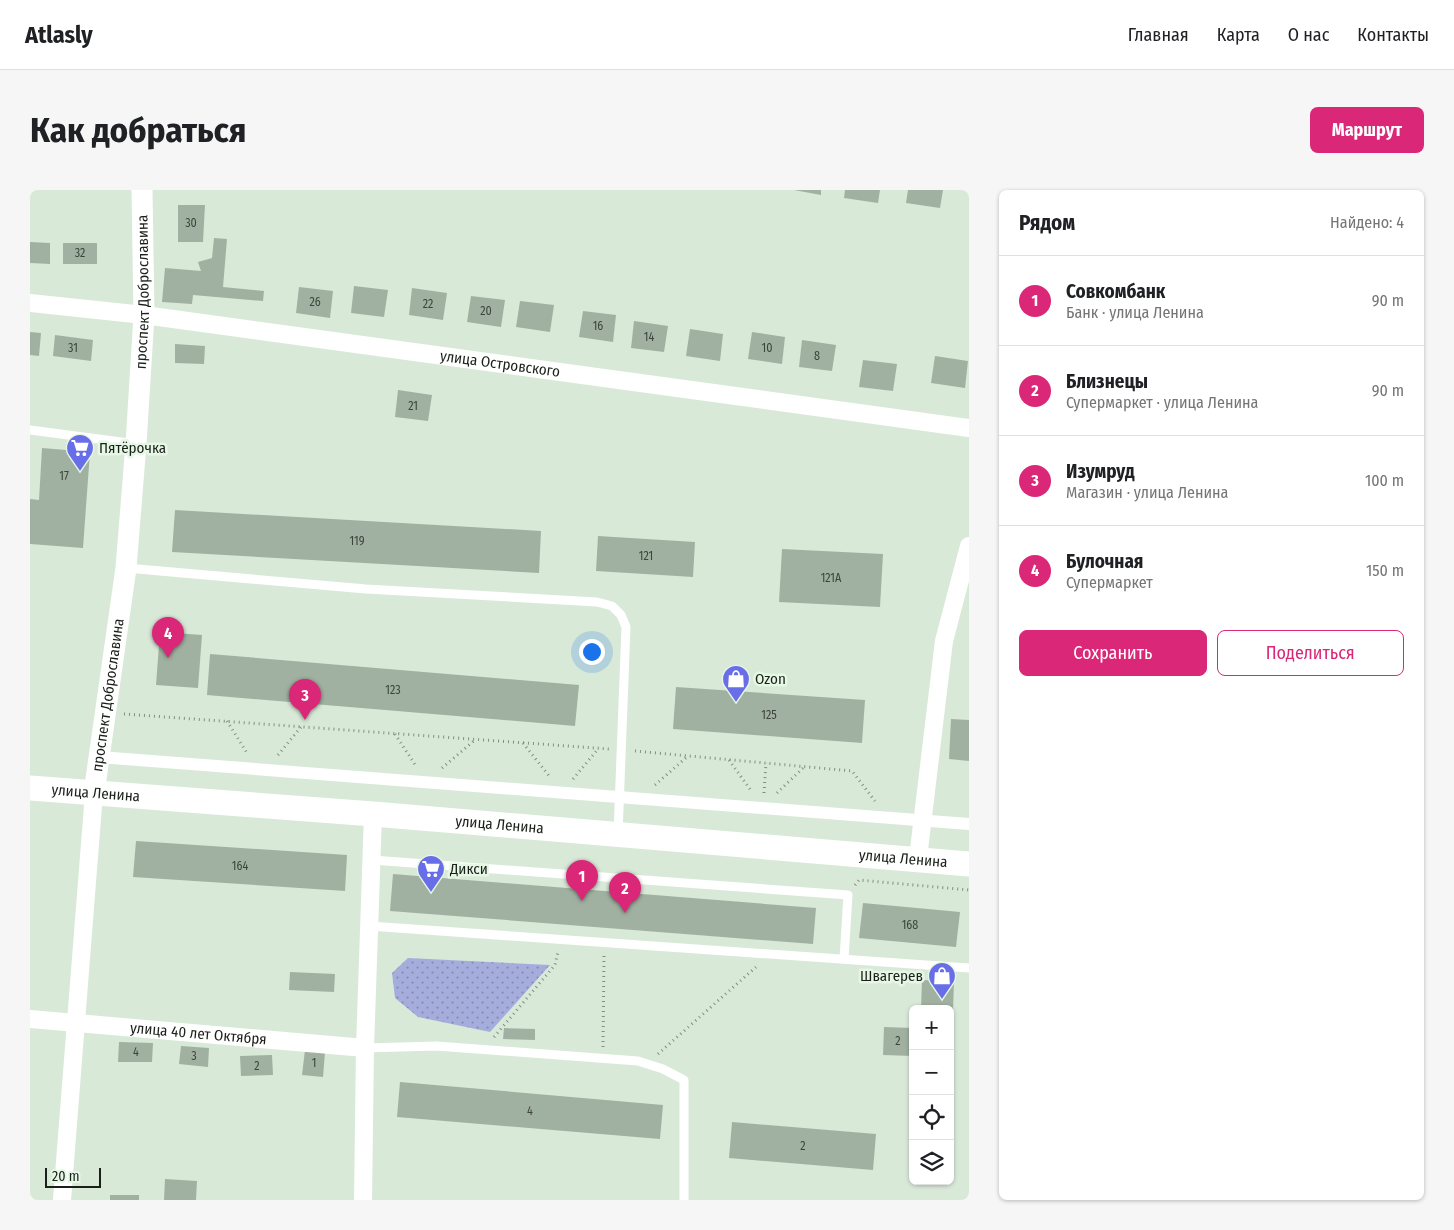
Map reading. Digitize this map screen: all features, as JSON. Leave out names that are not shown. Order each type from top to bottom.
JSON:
[{"type":"main road","name":"улица Ленина","points":[[30,788],[918,858],[969,864]]},
{"type":"street","name":"проспект Доброславина","points":[[62,1200],[94,793],[126,568],[136,444],[144,315],[142,190]]},
{"type":"street","name":"улица Островского","points":[[30,303],[144,315],[969,428]]},
{"type":"street","points":[[918,858],[944,641],[969,546]]},
{"type":"street","points":[[99,756],[969,824]]},
{"type":"street","points":[[363,1200],[365,1048],[373,814]]},
{"type":"street","name":"улица 40 лет Октября","points":[[30,1018],[365,1048]]},
{"type":"lane","points":[[30,430],[136,444]]},
{"type":"lane","points":[[126,568],[366,589],[541,597],[597,602],[612,606],[622,615],[626,627],[618,834]]},
{"type":"lane","points":[[372,860],[848,895],[844,959]]},
{"type":"lane","points":[[369,926],[969,968]]},
{"type":"lane","points":[[365,1048],[436,1046],[602,1058],[646,1064],[684,1080],[684,1200]]},
{"type":"path","points":[[106,712],[598,748],[852,771],[888,818]]},
{"type":"path","points":[[227,721],[262,769],[301,727]]},
{"type":"path","points":[[394,734],[427,782],[476,740]]},
{"type":"path","points":[[522,743],[562,792],[598,748]]},
{"type":"path","points":[[639,798],[688,756]]},
{"type":"path","points":[[729,760],[763,808]]},
{"type":"path","points":[[763,808],[766,763]]},
{"type":"path","points":[[763,808],[804,767]]},
{"type":"path","points":[[848,895],[859,880],[969,890]]},
{"type":"path","points":[[484,1049],[555,966],[561,939]]},
{"type":"path","points":[[602,1058],[604,942]]},
{"type":"path","points":[[646,1064],[770,954]]},
{"type":"shaded area","points":[[408,958],[550,965],[490,1032],[418,1017],[395,998],[392,973]]},
{"type":"building","points":[[794,190],[821,190],[821,195]]},
{"type":"building","points":[[845,190],[880,190],[878,203],[844,198]]},
{"type":"building","points":[[908,190],[943,190],[940,208],[906,203]]},
{"type":"building","points":[[178,205],[205,205],[203,242],[178,242]]},
{"type":"building","points":[[214,238],[227,239],[223,287],[264,291],[263,301],[193,295],[192,304],[162,302],[165,268],[201,271],[198,262],[212,258]]},
{"type":"building","points":[[30,242],[50,243],[50,264],[30,263]]},
{"type":"building","points":[[63,243],[97,243],[97,264],[63,264]]},
{"type":"building","points":[[354,286],[388,290],[384,317],[351,313]]},
{"type":"building","points":[[299,287],[333,291],[330,318],[296,313]]},
{"type":"building","points":[[412,288],[447,293],[443,320],[409,315]]},
{"type":"building","points":[[471,296],[505,300],[501,327],[467,322]]},
{"type":"building","points":[[520,301],[554,305],[550,332],[516,327]]},
{"type":"building","points":[[583,311],[616,315],[613,342],[579,337]]},
{"type":"building","points":[[634,321],[668,326],[664,352],[631,348]]},
{"type":"building","points":[[690,329],[723,334],[720,361],[686,356]]},
{"type":"building","points":[[30,332],[41,333],[39,356],[30,355]]},
{"type":"building","points":[[752,332],[785,337],[782,364],[748,359]]},
{"type":"building","points":[[55,335],[93,340],[91,361],[53,356]]},
{"type":"building","points":[[802,340],[836,345],[832,371],[799,367]]},
{"type":"building","points":[[175,344],[205,346],[204,364],[175,363]]},
{"type":"building","points":[[935,356],[968,361],[965,388],[931,383]]},
{"type":"building","points":[[863,360],[897,364],[893,391],[859,387]]},
{"type":"building","points":[[398,390],[432,395],[428,421],[395,417]]},
{"type":"building","points":[[42,448],[90,452],[83,548],[30,544],[30,499],[39,500]]},
{"type":"building","points":[[175,510],[541,531],[539,573],[172,552]]},
{"type":"building","points":[[598,536],[695,542],[693,577],[596,571]]},
{"type":"building","points":[[782,549],[883,554],[880,607],[779,602]]},
{"type":"building","points":[[160,632],[202,635],[198,688],[156,685]]},
{"type":"building","points":[[210,654],[579,685],[575,726],[207,695]]},
{"type":"building","points":[[676,687],[865,700],[862,743],[673,729]]},
{"type":"building","points":[[951,719],[969,720],[969,761],[949,759]]},
{"type":"building","points":[[136,841],[347,855],[345,891],[133,877]]},
{"type":"building","points":[[393,874],[816,908],[813,944],[390,911]]},
{"type":"building","points":[[863,903],[960,912],[956,947],[859,938]]},
{"type":"building","points":[[290,972],[335,974],[334,992],[289,990]]},
{"type":"building","points":[[922,980],[954,981],[953,1005],[921,1005]]},
{"type":"building","points":[[884,1027],[909,1028],[909,1056],[883,1055]]},
{"type":"building","points":[[504,1028],[535,1029],[535,1040],[503,1039]]},
{"type":"building","points":[[119,1042],[153,1043],[152,1062],[118,1062]]},
{"type":"building","points":[[181,1046],[209,1048],[208,1067],[179,1064]]},
{"type":"building","points":[[305,1050],[325,1052],[323,1077],[302,1075]]},
{"type":"building","points":[[272,1055],[273,1075],[241,1076],[240,1056]]},
{"type":"building","points":[[400,1082],[663,1105],[660,1139],[397,1117]]},
{"type":"building","points":[[732,1122],[876,1134],[873,1170],[729,1158]]},
{"type":"building","points":[[165,1179],[197,1181],[196,1200],[164,1200]]},
{"type":"building","points":[[110,1195],[139,1195],[139,1200],[110,1200]]},
{"type":"place","name":"Пятёрочка","points":[[80,472]]},
{"type":"place","name":"Булочная","points":[[168,658]]},
{"type":"place","name":"Ozon","points":[[736,703]]},
{"type":"place","name":"Изумруд","points":[[305,720]]},
{"type":"place","name":"Дикси","points":[[431,893]]},
{"type":"place","name":"Совкомбанк","points":[[582,901]]},
{"type":"place","name":"Близнецы","points":[[625,913]]},
{"type":"place","name":"Швагерев","points":[[942,1000]]}]
